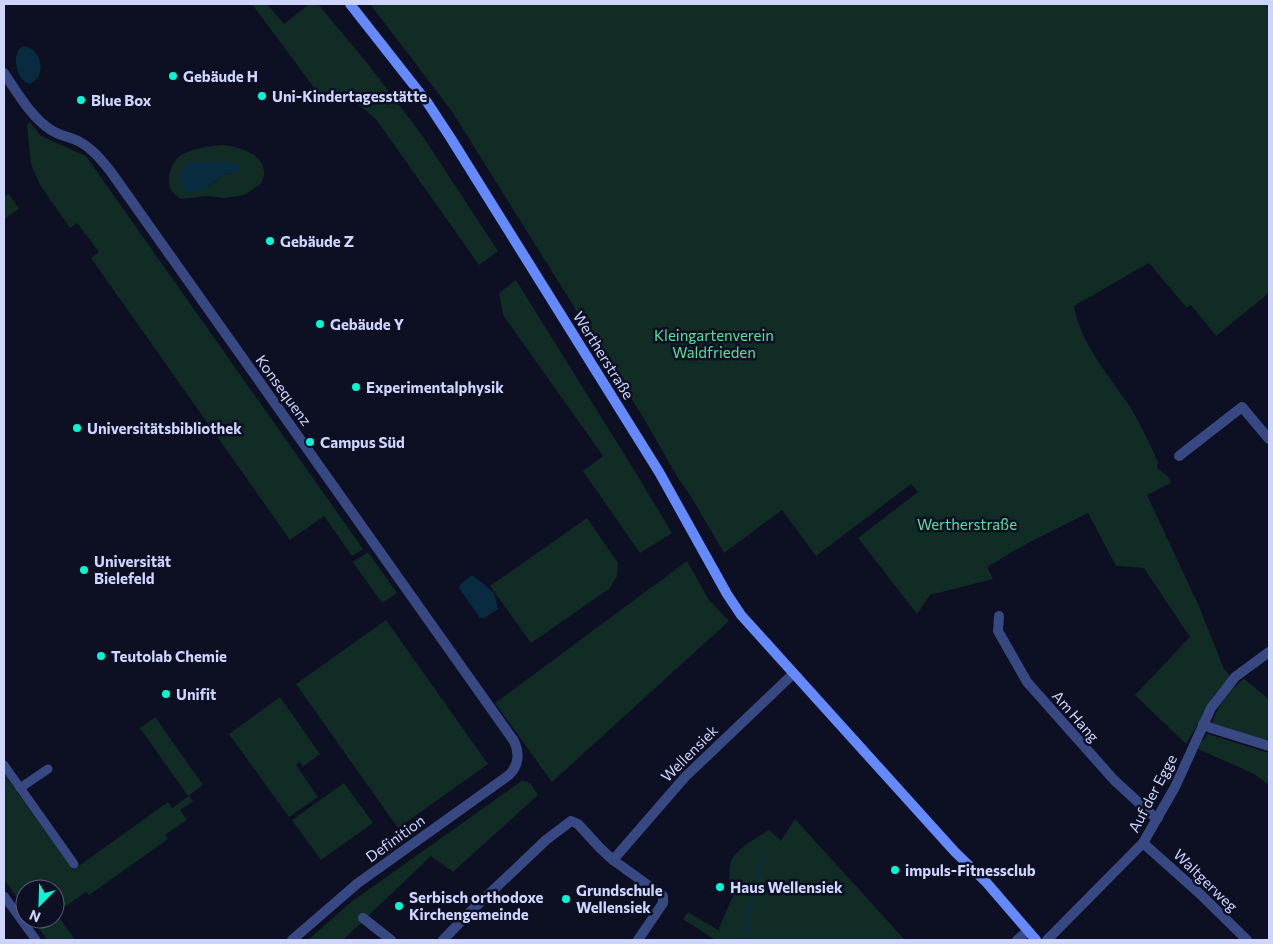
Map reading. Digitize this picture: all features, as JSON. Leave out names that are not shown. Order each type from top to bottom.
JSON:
[{"type":"main road","name":"Wertherstraße","points":[[350,4],[427,102],[450,137],[659,472],[734,604],[793,674],[960,858],[986,882],[1036,940]]},
{"type":"street","name":"Konsequenz","points":[[4,73],[30,109],[52,131],[80,142],[99,157],[111,172],[192,289],[352,509],[514,741],[518,756],[517,763]]},
{"type":"street","points":[[1180,456],[1242,407],[1269,439]]},
{"type":"street","name":"Am Hang","points":[[999,616],[998,631],[1027,682],[1114,780],[1151,814],[1158,818]]},
{"type":"street","name":"Auf der Egge","points":[[1047,940],[1143,843],[1176,787],[1204,724],[1220,695],[1235,677],[1269,652]]},
{"type":"street","name":"Wellensiek","points":[[613,860],[667,796],[695,767],[793,674]]},
{"type":"street","points":[[1204,724],[1211,728],[1269,746]]},
{"type":"street","name":"Definition","points":[[292,940],[358,883],[509,775],[517,763]]},
{"type":"street","points":[[4,765],[74,864]]},
{"type":"street","points":[[20,788],[48,769]]},
{"type":"street","points":[[443,940],[546,840],[568,822],[574,821],[613,860],[663,896],[663,903],[638,940]]},
{"type":"street","name":"Waltgerweg","points":[[1143,843],[1247,940]]},
{"type":"street","points":[[4,896],[36,940]]},
{"type":"street","points":[[363,918],[391,940]]},
{"type":"street","points":[[1017,940],[1028,930]]},
{"type":"green space","points":[[252,4],[267,4],[284,24],[307,6],[305,4],[318,4],[368,64],[424,138],[498,251],[479,265],[376,119],[352,99],[335,93],[321,97]]},
{"type":"green space","name":"Kleingartenverein Waldfrieden","points":[[370,4],[1269,4],[1269,293],[1216,336],[1191,305],[1187,308],[1149,263],[1074,306],[1078,321],[1090,348],[1136,416],[1158,462],[1157,468],[1169,477],[1171,483],[1147,495],[1198,604],[1224,669],[1230,676],[1215,694],[1186,744],[1135,695],[1190,637],[1144,568],[1116,566],[1088,513],[1028,543],[987,567],[993,579],[930,595],[917,614],[858,538],[918,492],[911,484],[816,556],[782,510],[724,553],[643,417],[451,110]]},
{"type":"green space","points":[[30,122],[41,136],[86,156],[363,549],[352,556],[324,516],[290,540],[91,258],[99,252],[77,223],[70,228],[40,185],[31,164],[27,125]]},
{"type":"green space","points":[[223,145],[243,149],[259,160],[263,165],[264,172],[261,184],[244,195],[225,198],[207,196],[181,199],[172,191],[169,177],[172,166],[177,158],[201,148]],"holes":[[[195,162],[208,163],[232,173],[225,174],[209,186]]]},
{"type":"green space","points":[[9,194],[19,209],[4,219],[4,197]]},
{"type":"green space","points":[[516,280],[672,533],[640,553],[583,471],[603,456],[503,315],[499,293]]},
{"type":"green space","points":[[587,518],[618,563],[617,576],[609,589],[531,643],[490,586]]},
{"type":"green space","points":[[368,552],[397,593],[382,603],[353,562]]},
{"type":"green space","points":[[687,561],[709,600],[729,621],[552,782],[495,703]]},
{"type":"green space","points":[[386,620],[488,764],[398,828],[296,684]]},
{"type":"green space","points":[[1244,679],[1269,699],[1269,742],[1212,723],[1217,710],[1225,698]]},
{"type":"green space","points":[[280,697],[320,754],[303,767],[300,762],[296,765],[318,797],[289,817],[229,734]]},
{"type":"green space","points":[[155,717],[203,785],[188,796],[140,728]]},
{"type":"green space","points":[[1208,734],[1269,753],[1269,785],[1254,774],[1196,748]]},
{"type":"green space","points":[[4,774],[73,870],[168,802],[172,808],[189,796],[193,801],[180,810],[187,820],[165,835],[168,839],[89,895],[86,892],[65,907],[65,879],[15,879],[15,895],[4,879]]},
{"type":"green space","points":[[523,780],[530,783],[538,795],[453,872],[431,856],[343,940],[308,940],[351,902]]},
{"type":"green space","points":[[344,783],[373,823],[321,860],[292,820]]},
{"type":"green space","points":[[795,819],[905,940],[715,940],[683,919],[688,912],[718,930],[733,896],[734,884],[729,881],[732,859],[746,845],[769,830],[781,841]]},
{"type":"green space","points":[[65,926],[75,940],[47,940],[39,929],[65,929]]},
{"type":"water","points":[[25,46],[37,54],[40,63],[38,78],[30,84],[21,78],[16,66],[17,53]]},
{"type":"water","points":[[189,161],[232,163],[238,164],[241,168],[239,171],[225,174],[204,189],[188,193],[180,181],[180,177]]},
{"type":"water","points":[[472,575],[494,593],[498,609],[484,618],[480,618],[459,588]]},
{"type":"waterway","points":[[749,940],[747,923],[762,856]]},
{"type":"place","name":"Gebäude H","points":[[173,76]]},
{"type":"place","name":"Uni-Kindertagesstätte","points":[[262,96]]},
{"type":"place","name":"Blue Box","points":[[81,100]]},
{"type":"place","name":"Gebäude Z","points":[[270,241]]},
{"type":"place","name":"Gebäude Y","points":[[320,324]]},
{"type":"place","name":"Experimentalphysik","points":[[356,387]]},
{"type":"place","name":"Universitätsbibliothek","points":[[77,428]]},
{"type":"place","name":"Campus Süd","points":[[310,442]]},
{"type":"place","name":"Universität Bielefeld","points":[[84,570]]},
{"type":"place","name":"Teutolab Chemie","points":[[101,656]]},
{"type":"place","name":"Unifit","points":[[166,694]]},
{"type":"place","name":"impuls-Fitnessclub","points":[[895,870]]},
{"type":"place","name":"Haus Wellensiek","points":[[720,887]]},
{"type":"place","name":"Grundschule Wellensiek","points":[[566,899]]},
{"type":"place","name":"Serbisch orthodoxe Kirchengemeinde","points":[[399,906]]}]
